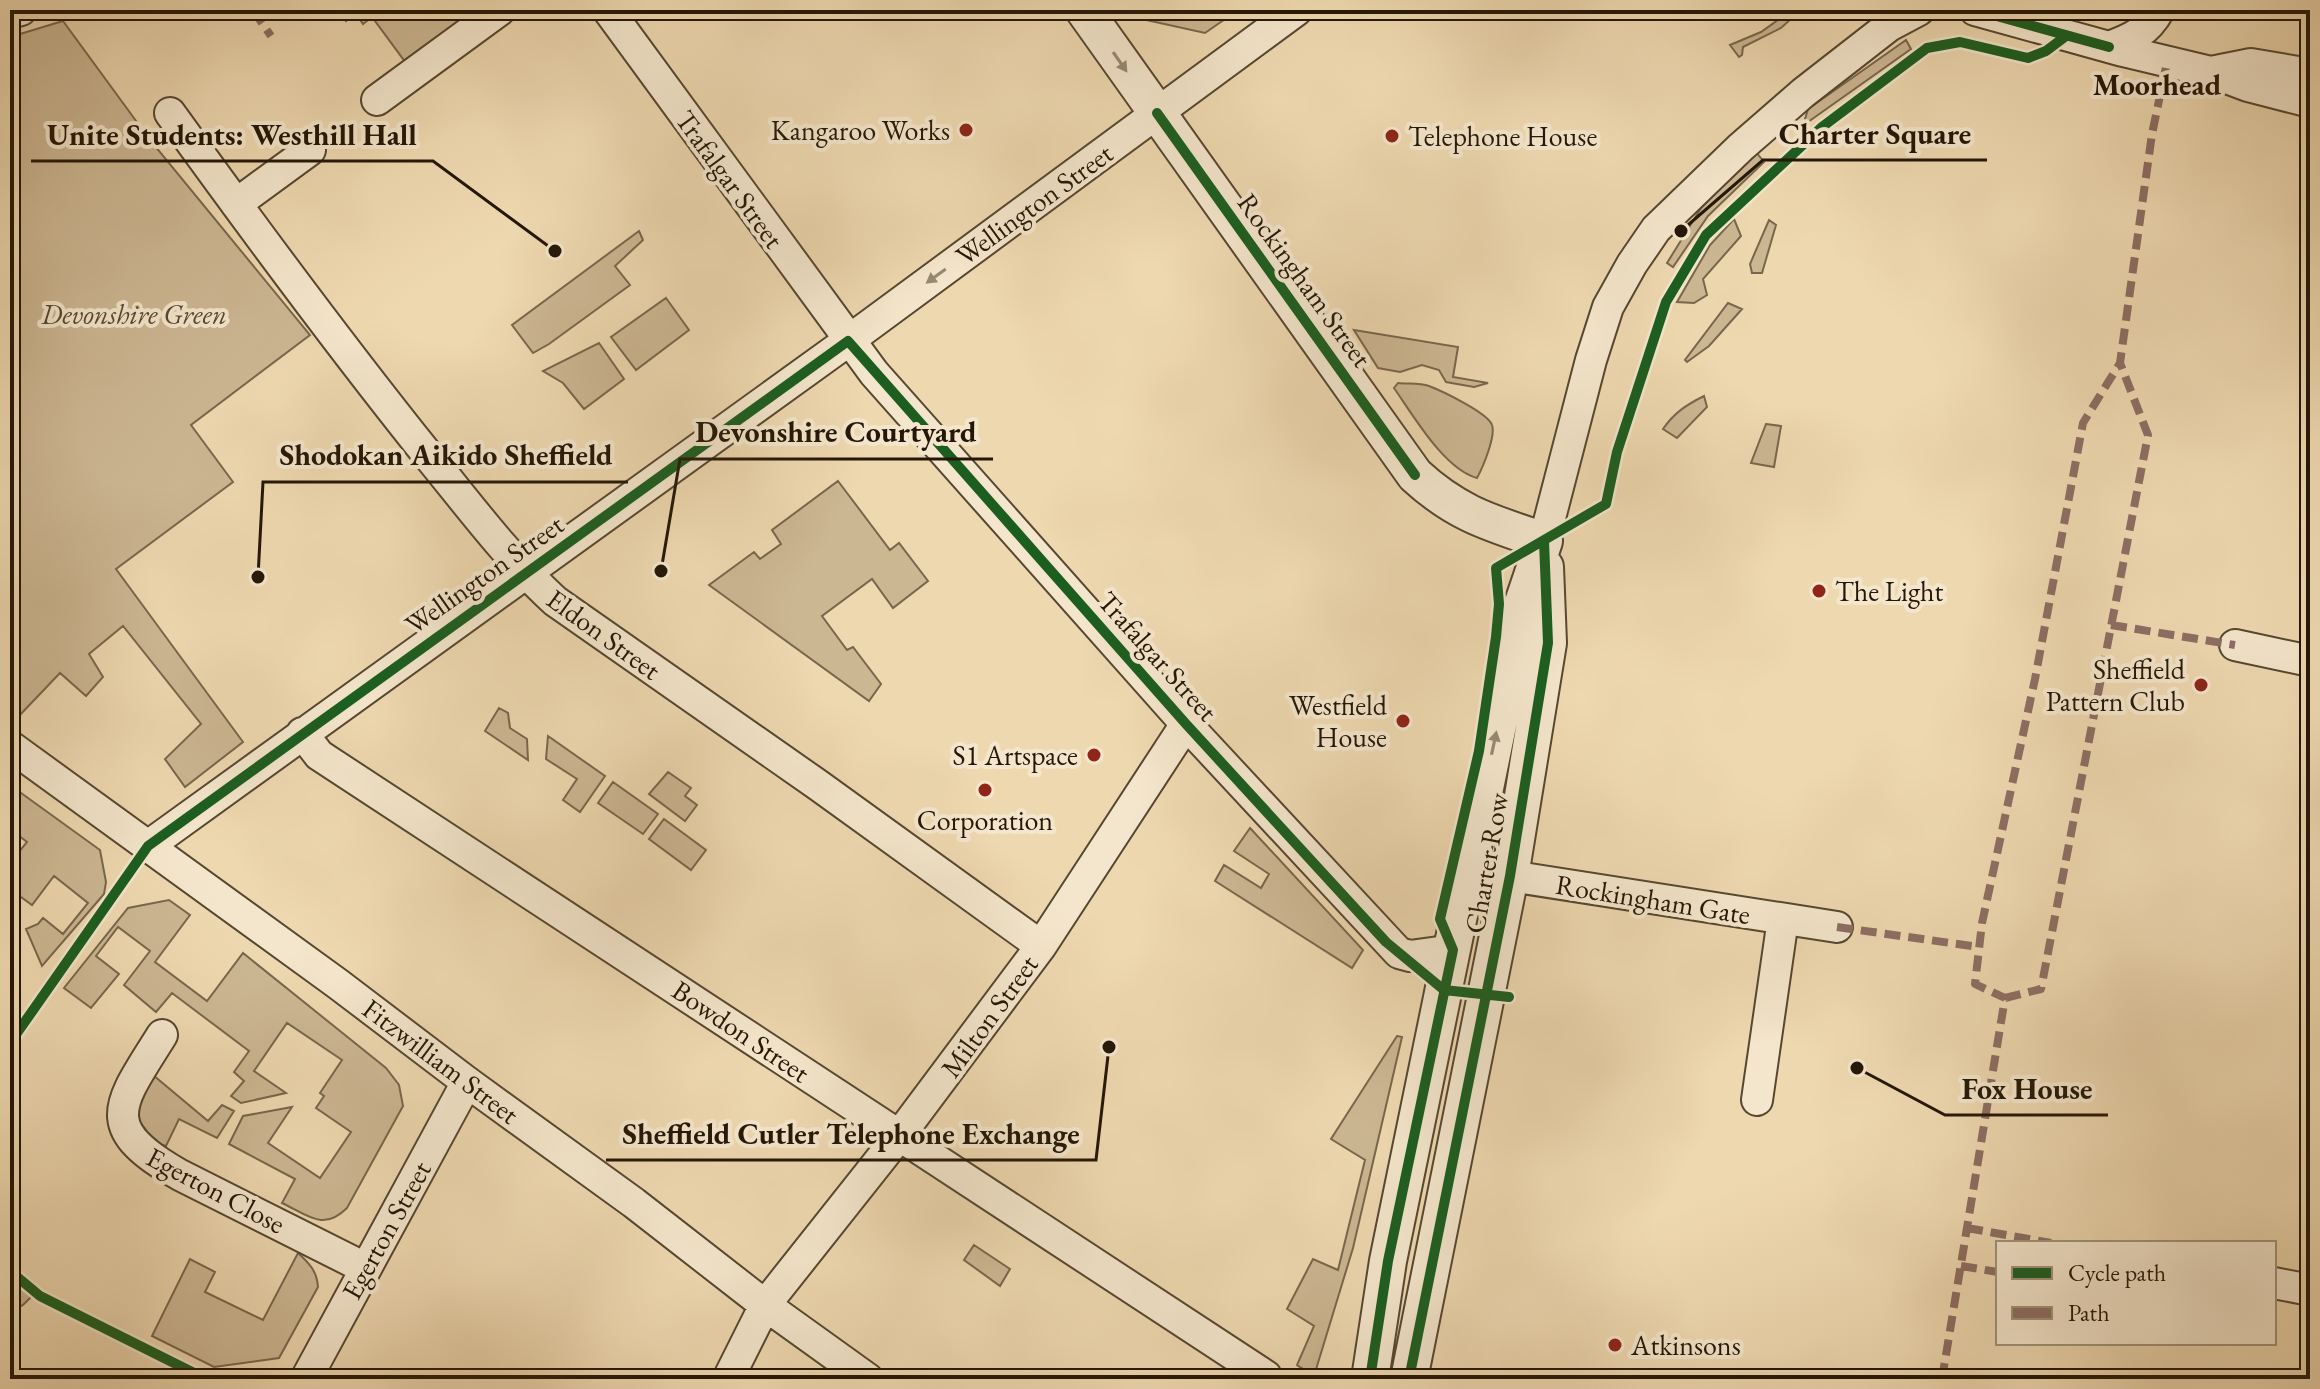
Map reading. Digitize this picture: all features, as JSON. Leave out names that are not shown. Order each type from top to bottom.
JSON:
[{"type":"street","points":[[10,13],[21,10]]},
{"type":"street","points":[[377,100],[500,10]]},
{"type":"street","name":"Trafalgar Street","points":[[608,10],[848,341],[1186,724],[1399,953],[1410,956],[1453,950]]},
{"type":"street","name":"Rockingham Street","points":[[1084,10],[1415,475],[1440,497],[1474,518],[1544,541]]},
{"type":"street","name":"Wellington Street","points":[[148,846],[848,341],[1297,10]]},
{"type":"street","name":"Charter Row","points":[[1370,1379],[1388,1261],[1523,603],[1544,541],[1591,360],[1608,307],[1656,229],[1741,147],[1867,41],[1919,10]]},
{"type":"street","points":[[1975,10],[2211,72],[2248,86],[2310,102]]},
{"type":"street","points":[[2109,47],[2136,37],[2153,21],[2159,10]]},
{"type":"street","points":[[2211,72],[2251,64],[2310,74]]},
{"type":"street","name":"Eldon Street","points":[[170,113],[389,406],[526,574],[555,601],[1041,946]]},
{"type":"street","points":[[236,204],[310,150]]},
{"type":"street","name":"Charter Row","points":[[1409,1379],[1510,876],[1548,643],[1544,541]]},
{"type":"street","points":[[2235,645],[2310,661]]},
{"type":"street","name":"Milton Street","points":[[728,1379],[765,1305],[899,1136],[1041,946],[1186,724]]},
{"type":"street","name":"Bowdon Street","points":[[302,733],[319,755],[1266,1376]]},
{"type":"street","name":"Fitzwilliam Street","points":[[10,746],[338,984],[868,1379]]},
{"type":"street","name":"Rockingham Gate","points":[[1467,874],[1510,876],[1837,927]]},
{"type":"street","points":[[1757,1100],[1783,919]]},
{"type":"street","name":"Egerton Close","points":[[162,1035],[129,1089],[123,1107],[125,1126],[134,1144],[180,1175],[365,1268]]},
{"type":"street","name":"Egerton Street","points":[[306,1379],[467,1082]]},
{"type":"street","points":[[2276,1283],[2310,1290]]},
{"type":"green space","points":[[344,10],[480,10],[406,63],[372,17],[363,24],[356,14],[346,21],[341,13]]},
{"type":"green space","points":[[1128,10],[1238,10],[1205,33],[1133,17]]},
{"type":"green space","points":[[1792,10],[1801,10],[1781,28],[1743,47],[1739,57],[1730,45],[1761,32]]},
{"type":"green space","name":"Devonshire Green","points":[[63,21],[150,140],[310,335],[191,425],[233,482],[116,569],[243,742],[185,787],[165,759],[201,724],[123,626],[89,654],[103,677],[86,696],[60,673],[17,718],[10,712],[10,37]]},
{"type":"green space","points":[[1906,40],[1911,49],[1808,122],[1805,119],[1808,109]]},
{"type":"green space","points":[[1756,152],[1764,162],[1708,216],[1673,267],[1667,263],[1701,208]]},
{"type":"green space","points":[[1734,219],[1741,236],[1703,279],[1707,295],[1694,303],[1677,302],[1710,245]]},
{"type":"green space","points":[[1769,220],[1776,225],[1762,273],[1752,273],[1750,264]]},
{"type":"green space","points":[[639,231],[643,240],[615,266],[630,285],[533,353],[512,325]]},
{"type":"green space","points":[[666,298],[689,330],[636,370],[611,337]]},
{"type":"green space","points":[[1728,303],[1742,309],[1709,346],[1687,362],[1685,360]]},
{"type":"green space","points":[[1354,330],[1458,347],[1453,377],[1488,383],[1474,387],[1446,382],[1439,370],[1422,365],[1400,372],[1378,368]]},
{"type":"green space","points":[[599,343],[624,379],[584,409],[563,383],[543,371]]},
{"type":"green space","points":[[1398,383],[1429,386],[1464,403],[1489,420],[1492,436],[1477,478],[1453,464],[1430,440],[1394,388]]},
{"type":"green space","points":[[1704,396],[1707,407],[1677,438],[1663,429],[1681,410]]},
{"type":"green space","points":[[1766,424],[1781,426],[1774,467],[1751,463]]},
{"type":"green space","points":[[838,481],[890,550],[899,543],[928,581],[893,608],[872,579],[822,616],[847,650],[853,647],[881,684],[869,701],[709,585],[754,552],[760,559],[781,544],[772,530]]},
{"type":"green space","points":[[499,708],[508,713],[510,728],[527,739],[528,760],[485,731]]},
{"type":"green space","points":[[548,736],[605,776],[580,812],[563,800],[577,779],[546,759]]},
{"type":"green space","points":[[668,772],[691,788],[685,796],[697,805],[685,821],[649,794]]},
{"type":"green space","points":[[613,782],[658,814],[643,834],[598,803]]},
{"type":"green space","points":[[10,785],[100,850],[106,882],[104,894],[42,966],[26,929],[43,918],[63,934],[88,903],[54,876],[32,905],[10,889],[10,863],[27,842],[10,829]]},
{"type":"green space","points":[[664,819],[706,850],[691,870],[649,839]]},
{"type":"green space","points":[[1250,828],[1363,950],[1352,968],[1215,881],[1224,865],[1261,888],[1269,874],[1234,851]]},
{"type":"green space","points":[[169,900],[190,915],[155,962],[207,1001],[243,953],[386,1068],[399,1085],[403,1106],[347,1208],[338,1215],[330,1219],[315,1219],[282,1203],[295,1179],[229,1144],[243,1116],[292,1107],[268,1143],[320,1178],[351,1132],[316,1108],[324,1096],[320,1093],[342,1060],[287,1023],[254,1071],[286,1093],[241,1103],[231,1096],[244,1081],[234,1072],[249,1051],[172,993],[156,1012],[124,985],[150,951],[118,927],[96,956],[119,974],[91,1008],[64,988],[128,908]]},
{"type":"green space","points":[[1397,1036],[1402,1037],[1353,1248],[1314,1376],[1297,1365],[1314,1326],[1287,1309],[1313,1259],[1338,1270],[1365,1160],[1331,1139]]},
{"type":"green space","points":[[153,1075],[208,1121],[222,1105],[234,1111],[217,1138],[179,1119],[166,1146],[151,1138],[140,1123],[138,1109]]},
{"type":"green space","points":[[974,1245],[1010,1269],[1000,1286],[964,1260]]},
{"type":"green space","points":[[298,1253],[312,1268],[318,1287],[279,1358],[214,1367],[152,1336],[190,1259],[215,1272],[205,1292],[263,1320]]},
{"type":"green space","points":[[10,1271],[36,1292],[10,1312]]},
{"type":"marked path","points":[[253,10],[271,36]]},
{"type":"marked path","points":[[1942,1379],[2005,998],[1975,984],[1982,923],[2035,679],[2083,423],[2120,363],[2152,134],[2167,62]]},
{"type":"marked path","points":[[2005,998],[2041,989],[2148,435],[2120,363]]},
{"type":"marked path","points":[[2111,625],[2235,645]]},
{"type":"marked path","points":[[1837,927],[1979,947]]},
{"type":"marked path","points":[[1967,1228],[2040,1241]]},
{"type":"marked path","points":[[1961,1266],[1996,1272]]},
{"type":"cycle path","points":[[1975,10],[2109,47]]},
{"type":"cycle path","points":[[1370,1379],[1388,1261],[1453,950],[1440,919],[1479,751],[1496,637],[1499,604],[1496,568],[1606,504],[1617,452],[1666,302],[1706,235],[1822,127],[1927,48],[1960,42],[2028,58],[2046,51],[2066,36]]},
{"type":"cycle path","points":[[1157,113],[1415,475]]},
{"type":"cycle path","points":[[10,1043],[148,846],[848,341],[1186,724],[1386,942],[1444,990],[1509,997]]},
{"type":"cycle path","points":[[1409,1379],[1510,876],[1548,643],[1544,541]]},
{"type":"cycle path","points":[[10,1271],[40,1296],[206,1379]]},
{"type":"place","name":"Kangaroo Works","points":[[966,130]]},
{"type":"place","name":"Telephone House","points":[[1392,136]]},
{"type":"place","name":"Charter Square","points":[[1681,231]]},
{"type":"place","name":"Unite Students: Westhill Hall","points":[[555,251]]},
{"type":"place","name":"Devonshire Courtyard","points":[[661,571]]},
{"type":"place","name":"Shodokan Aikido Sheffield","points":[[258,577]]},
{"type":"place","name":"The Light","points":[[1819,591]]},
{"type":"place","name":"Sheffield Pattern Club","points":[[2201,685]]},
{"type":"place","name":"Westfield House","points":[[1403,721]]},
{"type":"place","name":"S1 Artspace","points":[[1094,755]]},
{"type":"place","name":"Corporation","points":[[985,790]]},
{"type":"place","name":"Sheffield Cutler Telephone Exchange","points":[[1109,1047]]},
{"type":"place","name":"Fox House","points":[[1857,1068]]},
{"type":"place","name":"Atkinsons","points":[[1615,1345]]},
{"type":"district","name":"Moorhead","points":[[2157,84]]}]
